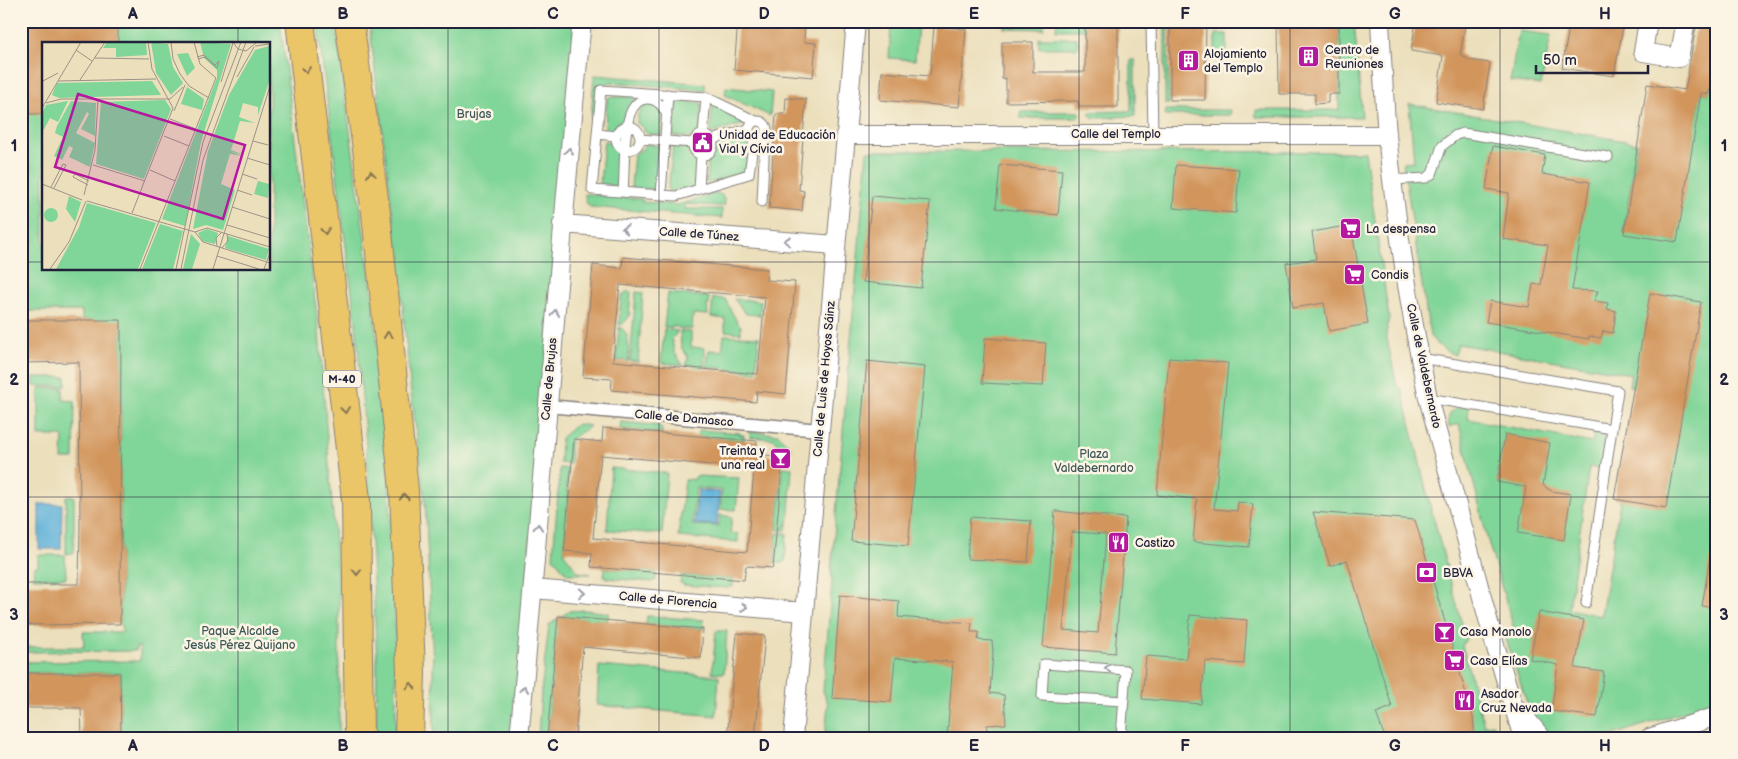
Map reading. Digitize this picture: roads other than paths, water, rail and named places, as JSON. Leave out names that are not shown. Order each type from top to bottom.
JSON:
[{"type":"highway","name":"M-40","points":[[300,21],[356,500],[359,738]]},
{"type":"highway","points":[[349,21],[376,212],[404,490],[411,673],[409,737]]},
{"type":"street","name":"Calle de Brujas","points":[[519,738],[533,589],[562,224],[582,21]]},
{"type":"street","name":"Calle de Luis de Hoyos Sáinz","points":[[793,738],[856,21]]},
{"type":"street","name":"Calle de Valdebernardo","points":[[1380,21],[1387,135],[1406,280],[1420,358],[1428,398],[1495,645],[1523,738]]},
{"type":"street","points":[[1648,21],[1643,52],[1679,58],[1686,21]]},
{"type":"street","name":"Calle del Templo","points":[[845,135],[1387,135]]},
{"type":"street","name":"Calle de Túnez","points":[[562,224],[836,245]]},
{"type":"street","name":"Calle de Damasco","points":[[547,406],[820,430]]},
{"type":"street","name":"Calle de Florencia","points":[[533,589],[804,612]]},
{"type":"street","name":"Calle de Valdebernardo","points":[[1512,702],[1516,738]]},
{"type":"street","name":"Calle de Valdebernardo","points":[[1512,702],[1542,738]]},
{"type":"street","points":[[1649,738],[1717,716]]},
{"type":"lane","points":[[1151,21],[1152,134]]},
{"type":"lane","points":[[754,138],[749,174],[676,196],[592,190],[602,90],[706,96],[764,124],[767,129],[765,135],[762,202]]},
{"type":"lane","points":[[661,195],[668,94]]},
{"type":"lane","points":[[703,135],[706,96]]},
{"type":"lane","points":[[623,192],[628,126],[630,114],[635,104],[643,99],[654,99],[662,105],[667,115]]},
{"type":"lane","points":[[711,140],[748,129],[751,123],[756,121]]},
{"type":"lane","points":[[628,126],[635,129],[640,135],[640,140],[637,147],[626,150],[619,147],[616,136],[620,129],[628,126]]},
{"type":"lane","points":[[748,129],[754,138],[760,139],[765,135]]},
{"type":"lane","points":[[1393,180],[1426,178],[1432,174],[1442,146],[1456,135],[1463,133],[1608,156]]},
{"type":"lane","points":[[597,134],[616,136]]},
{"type":"lane","points":[[703,135],[711,140],[711,150],[707,154],[701,155],[695,152],[693,143],[696,138],[703,135]]},
{"type":"lane","points":[[640,140],[693,143]]},
{"type":"lane","points":[[699,189],[701,155]]},
{"type":"lane","points":[[1420,358],[1618,391],[1586,603]]},
{"type":"lane","points":[[1428,398],[1612,429]]},
{"type":"lane","points":[[1121,738],[1126,670],[1044,664],[1042,696],[1123,700]]},
{"type":"water","points":[[698,490],[720,492],[717,525],[694,524]]},
{"type":"water","points":[[39,504],[62,504],[61,549],[39,549]]},
{"type":"place","name":"Centro de Reuniones","points":[[1309,57]]},
{"type":"place","name":"Alojamiento del Templo","points":[[1188,61]]},
{"type":"place","name":"Unidad de Educación Vial y Cívica","points":[[703,142]]},
{"type":"place","name":"La despensa","points":[[1350,229]]},
{"type":"place","name":"Condis","points":[[1355,275]]},
{"type":"place","name":"Treinta y una real","points":[[781,458]]},
{"type":"place","name":"Castizo","points":[[1119,543]]},
{"type":"place","name":"BBVA","points":[[1427,573]]},
{"type":"place","name":"Casa Manolo","points":[[1444,632]]},
{"type":"place","name":"Casa Elías","points":[[1454,661]]},
{"type":"place","name":"Asador Cruz Nevada","points":[[1465,701]]},
{"type":"park label","name":"Brujas","points":[[474,114]]},
{"type":"park label","name":"Plaza Valdebernardo","points":[[1094,461]]},
{"type":"park label","name":"Paque Alcalde Jesús Pérez Quijano","points":[[240,638]]}]
